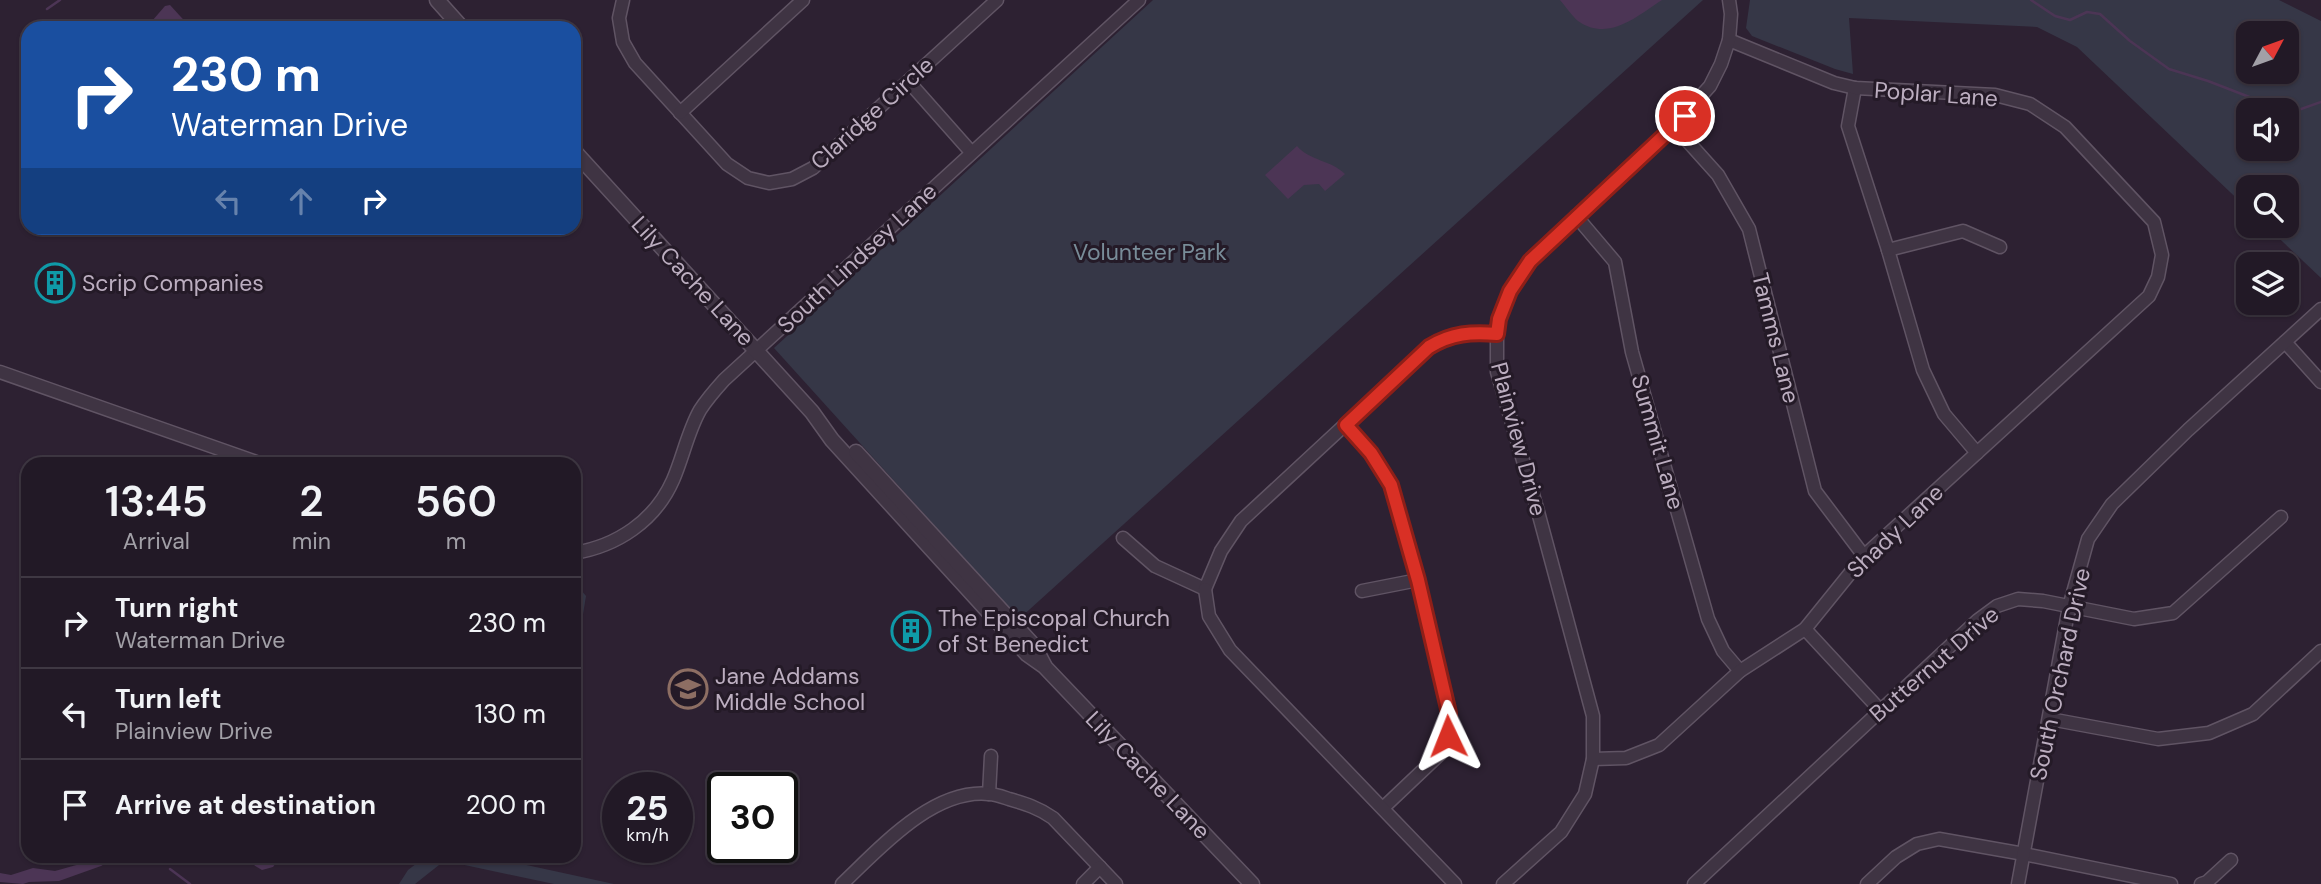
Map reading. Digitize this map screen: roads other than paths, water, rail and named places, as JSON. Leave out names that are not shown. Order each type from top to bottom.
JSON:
[{"type":"street","points":[[437,0],[456,21]]},
{"type":"street","name":"Claridge Circle","points":[[623,0],[619,18],[623,42],[635,63],[727,164],[748,177],[769,183],[792,179],[813,168],[997,0]]},
{"type":"street","points":[[680,113],[803,0]]},
{"type":"street","name":"South Lindsey Lane","points":[[581,553],[609,544],[650,515],[673,479],[701,408],[724,380],[1139,0]]},
{"type":"street","name":"Plainview Drive","points":[[1503,884],[1561,832],[1586,794],[1594,759],[1593,716],[1497,372],[1499,319],[1510,291],[1530,261],[1674,126],[1710,86],[1729,40],[1729,0]]},
{"type":"street","name":"Poplar Lane","points":[[1729,40],[1834,83],[1855,88],[1994,95],[2030,104],[2065,127],[2154,222],[2162,255]]},
{"type":"street","points":[[909,82],[971,152]]},
{"type":"street","points":[[1855,88],[1848,126],[1923,370],[1944,414],[1977,453]]},
{"type":"street","name":"Tamms Lane","points":[[1674,126],[1718,175],[1749,229],[1815,491],[1864,556]]},
{"type":"street","name":"Lily Cache Lane","points":[[581,159],[812,412],[837,432],[1023,633],[1034,646],[1044,666],[1252,884]]},
{"type":"street","name":"Summit Lane","points":[[1576,216],[1615,262],[1632,352],[1708,620],[1723,651],[1740,671]]},
{"type":"street","points":[[1888,250],[1963,231],[2000,247]]},
{"type":"street","name":"Shady Lane","points":[[1594,759],[1626,758],[1660,745],[1740,671],[1805,629],[1864,556],[2149,296],[2158,277],[2162,255]]},
{"type":"street","name":"South Orchard Drive","points":[[2018,884],[2069,607],[2088,540],[2112,504],[2188,430],[2321,309]]},
{"type":"street","points":[[1455,884],[1230,650],[1209,616],[1205,589],[1220,551],[1241,521],[1429,347],[1460,333],[1497,334]]},
{"type":"street","points":[[2285,342],[2321,382]]},
{"type":"street","points":[[0,372],[242,457]]},
{"type":"street","points":[[1346,425],[1371,453],[1391,485],[1418,580],[1449,713],[1448,736],[1440,754],[1383,808]]},
{"type":"street","name":"Butternut Drive","points":[[1694,884],[1978,620],[1997,606],[2018,599],[2043,601],[2134,620],[2173,613],[2281,517]]},
{"type":"street","points":[[1123,538],[1155,566],[1205,589]]},
{"type":"street","points":[[1362,591],[1418,580]]},
{"type":"street","points":[[1805,629],[1880,710]]},
{"type":"street","points":[[2050,719],[2158,739],[2209,733],[2253,714],[2321,651]]},
{"type":"street","points":[[989,794],[991,756]]},
{"type":"street","points":[[842,884],[925,811],[970,794],[989,794],[1029,804],[1044,812],[1053,818],[1116,884]]},
{"type":"street","points":[[1867,884],[1896,857],[1917,844],[1938,839],[2171,884]]},
{"type":"street","points":[[2201,884],[2207,882],[2231,860]]},
{"type":"street","points":[[1083,884],[1100,867]]},
{"type":"waterway","points":[[47,9],[60,0]]},
{"type":"waterway","points":[[2031,0],[2055,16],[2070,20],[2087,12],[2100,14],[2130,41],[2169,69],[2252,98]]},
{"type":"waterway","points":[[2299,110],[2321,102]]},
{"type":"waterway","points":[[170,869],[190,884]]},
{"type":"place","name":"Scrip Companies","points":[[55,283]]},
{"type":"place","name":"The Episcopal Church of St Benedict","points":[[911,631]]},
{"type":"place","name":"Jane Addams Middle School","points":[[688,689]]},
{"type":"park label","name":"Volunteer Park","points":[[1150,252]]}]
